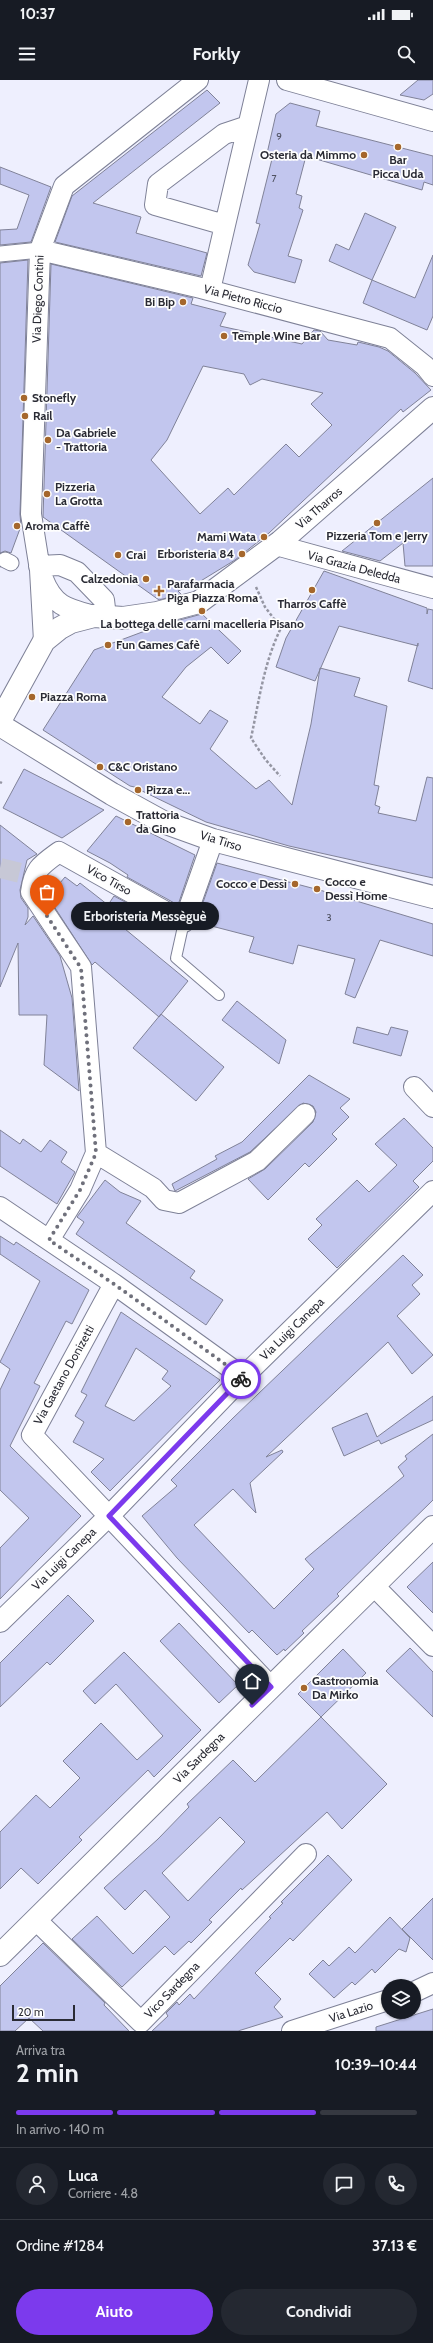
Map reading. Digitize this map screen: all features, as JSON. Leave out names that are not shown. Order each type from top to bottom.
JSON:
[{"type":"street","name":"Via Diego Contini","points":[[40,568],[31,514],[40,250],[64,186],[198,80]]},
{"type":"street","points":[[210,290],[259,80]]},
{"type":"street","points":[[287,80],[433,121]]},
{"type":"street","points":[[225,225],[155,205],[158,184],[224,134],[248,126]]},
{"type":"street","points":[[0,254],[40,250]]},
{"type":"street","name":"Via Pietro Riccio","points":[[40,250],[210,290],[390,338],[425,366],[433,376]]},
{"type":"street","name":"Via Tharros","points":[[100,616],[124,618],[157,613],[199,602],[276,545],[433,408]]},
{"type":"street","name":"Via Grazia Deledda","points":[[276,545],[433,588]]},
{"type":"street","points":[[40,568],[60,565],[76,572],[104,600],[100,616]]},
{"type":"street","points":[[40,568],[48,590],[54,600],[72,610],[100,616]]},
{"type":"street","points":[[40,568],[44,642]]},
{"type":"street","points":[[0,721],[44,642],[71,622],[100,616]]},
{"type":"street","name":"Via Tirso","points":[[0,725],[118,798],[163,822],[213,840],[433,897]]},
{"type":"street","points":[[184,922],[213,840]]},
{"type":"street","name":"Vico Tirso","points":[[96,1153],[81,968],[31,892],[29,875],[59,852],[184,922]]},
{"type":"street","points":[[414,1087],[433,1107]]},
{"type":"street","points":[[49,1240],[80,1190],[96,1153],[153,1188],[164,1200],[179,1203],[257,1161],[305,1114]]},
{"type":"street","name":"Via Luigi Canepa","points":[[0,1622],[109,1516],[243,1377],[433,1191]]},
{"type":"street","points":[[0,1207],[114,1284],[243,1377]]},
{"type":"street","name":"Via Gaetano Donizetti","points":[[114,1284],[32,1435],[271,1687]]},
{"type":"street","name":"Via Sardegna","points":[[0,1955],[433,1527]]},
{"type":"street","points":[[373,1585],[433,1646]]},
{"type":"street","name":"Vico Sardegna","points":[[36,1920],[141,2022],[306,1854]]},
{"type":"street","points":[[421,1989],[433,1983]]},
{"type":"street","name":"Via Lazio","points":[[292,2031],[381,2002]]},
{"type":"lane","points":[[184,922],[176,958],[218,995]]},
{"type":"path","points":[[246,567],[265,607],[281,628],[272,647],[266,665],[251,738],[265,760],[280,776]]},
{"type":"building","points":[[418,80],[433,80],[433,94],[424,100],[400,95]]},
{"type":"building","points":[[207,90],[220,103],[93,203],[141,217],[136,233],[207,253],[201,276],[55,242],[72,196]]},
{"type":"building","points":[[290,103],[320,111],[316,126],[433,156],[433,185],[424,182],[422,190],[306,156],[296,194],[302,196],[299,208],[303,210],[288,256],[302,260],[295,283],[254,272],[248,265],[260,224],[256,223],[272,159],[266,158],[276,114]]},
{"type":"building","points":[[0,167],[51,187],[31,242],[0,245],[0,230],[17,229],[29,195],[0,184]]},
{"type":"building","points":[[365,213],[396,227],[372,280],[329,261],[336,244],[349,250]]},
{"type":"building","points":[[433,255],[433,316],[427,330],[363,303],[372,280],[415,298]]},
{"type":"building","points":[[28,260],[20,514],[21,526],[11,553],[5,551],[0,553],[0,263]]},
{"type":"building","points":[[51,264],[193,298],[191,304],[226,313],[220,326],[302,344],[314,330],[320,331],[328,340],[357,345],[358,342],[379,347],[388,351],[415,373],[431,390],[403,412],[401,409],[269,533],[235,560],[199,582],[178,591],[181,594],[159,600],[43,517]],"holes":[[[203,366],[244,374],[250,385],[262,379],[323,393],[311,404],[332,425],[299,457],[286,444],[234,495],[228,488],[200,514],[151,460],[167,440]]]},
{"type":"building","points":[[433,478],[433,566],[405,566],[403,543],[380,561],[342,551]]},
{"type":"building","points":[[324,571],[427,608],[427,614],[428,609],[433,610],[433,689],[408,681],[417,646],[339,626],[315,681],[276,667],[286,638]]},
{"type":"building","points":[[202,614],[241,651],[228,664],[211,647],[186,667],[162,697],[200,724],[210,710],[228,721],[210,749],[256,789],[269,780],[292,805],[311,724],[320,668],[360,678],[354,696],[387,706],[374,785],[379,786],[375,805],[380,807],[378,813],[416,821],[427,777],[433,778],[433,878],[289,846],[206,822],[138,789],[139,788],[130,786],[43,730],[94,650],[161,625]]},
{"type":"building","points":[[24,769],[104,810],[62,838],[3,808]]},
{"type":"building","points":[[116,816],[195,855],[178,905],[127,877],[128,875],[110,863],[87,851]]},
{"type":"building","points":[[0,825],[37,854],[27,860],[20,890],[21,898],[28,908],[28,917],[25,925],[33,916],[60,956],[72,998],[79,1091],[44,1065],[47,1015],[19,1015],[18,943],[0,987]]},
{"type":"building","points":[[217,863],[323,891],[433,924],[433,956],[380,940],[355,998],[345,994],[355,959],[298,945],[293,964],[249,952],[254,937],[196,922]]},
{"type":"building","points":[[65,877],[77,886],[80,883],[108,905],[114,896],[140,910],[125,929],[188,981],[159,1017],[95,962],[92,965],[48,897]]},
{"type":"building","points":[[237,1001],[286,1040],[279,1064],[222,1020]]},
{"type":"building","points":[[161,1014],[224,1067],[196,1101],[133,1048]]},
{"type":"building","points":[[357,1027],[388,1035],[391,1027],[408,1031],[401,1056],[353,1043]]},
{"type":"building","points":[[309,1075],[350,1099],[340,1108],[349,1117],[332,1134],[337,1139],[309,1167],[305,1163],[268,1200],[248,1179],[265,1169],[313,1122],[316,1112],[313,1106],[303,1103],[250,1152],[175,1191],[172,1184],[217,1159],[215,1156],[242,1142]]},
{"type":"building","points":[[404,1118],[433,1148],[433,1161],[413,1181],[419,1187],[337,1268],[308,1239],[322,1225],[316,1219],[357,1180],[369,1192],[397,1165],[375,1144]]},
{"type":"building","points":[[0,1130],[20,1144],[23,1139],[41,1152],[50,1140],[67,1152],[61,1162],[75,1172],[57,1204],[0,1166]]},
{"type":"building","points":[[105,1180],[120,1192],[141,1201],[126,1223],[195,1271],[190,1278],[223,1300],[206,1325],[76,1234],[84,1222],[77,1217]]},
{"type":"building","points":[[0,1236],[14,1245],[16,1242],[89,1290],[72,1324],[66,1321],[34,1383],[40,1386],[10,1446],[81,1516],[0,1599],[0,1548],[29,1518],[0,1490],[0,1390],[10,1369],[0,1362],[40,1281],[0,1254]]},
{"type":"building","points":[[403,1255],[423,1275],[412,1285],[420,1294],[397,1316],[433,1355],[412,1374],[388,1342],[266,1457],[282,1450],[283,1452],[250,1483],[256,1513],[233,1489],[194,1525],[274,1609],[314,1569],[305,1559],[404,1476],[398,1467],[407,1459],[405,1456],[433,1434],[433,1500],[337,1594],[339,1596],[302,1631],[304,1633],[285,1651],[284,1649],[277,1655],[252,1630],[249,1633],[177,1558],[142,1516],[177,1486],[171,1480],[233,1418]]},
{"type":"building","points":[[121,1312],[220,1380],[110,1491],[91,1472],[104,1459],[73,1442],[84,1422],[75,1416],[87,1395],[81,1392]],"holes":[[[136,1348],[168,1371],[162,1379],[171,1386],[134,1421],[105,1406]]]},
{"type":"building","points":[[433,1396],[433,1420],[381,1444],[379,1440],[344,1456],[332,1428],[367,1413],[377,1437]]},
{"type":"building","points":[[433,1562],[433,1613],[407,1587]]},
{"type":"building","points":[[68,1595],[94,1621],[50,1665],[47,1662],[0,1707],[0,1663]]},
{"type":"building","points":[[179,1623],[238,1685],[219,1703],[160,1641]]},
{"type":"building","points":[[410,1648],[433,1672],[433,1717],[386,1671]]},
{"type":"building","points":[[343,1649],[366,1673],[321,1717],[298,1694]]},
{"type":"building","points":[[124,1652],[201,1730],[154,1777],[148,1770],[79,1837],[82,1840],[38,1884],[21,1868],[0,1889],[0,1832],[36,1795],[50,1808],[80,1778],[63,1761],[101,1723],[137,1760],[163,1736],[116,1684],[95,1704],[83,1691]]},
{"type":"building","points":[[321,1717],[387,1784],[342,1829],[327,1812],[242,1890],[241,1888],[209,1920],[212,1922],[191,1943],[189,1941],[174,1955],[165,1946],[122,1987],[72,1939],[97,1916],[133,1954],[170,1917],[145,1890],[125,1910],[104,1888],[158,1839],[189,1807],[187,1804],[233,1760],[255,1782]],"holes":[[[220,1817],[245,1842],[188,1901],[162,1873]]]},
{"type":"building","points":[[328,1855],[352,1880],[293,1941],[290,1938],[255,1973],[281,1999],[274,2007],[283,2017],[238,2031],[152,2031],[168,2016],[166,2013],[177,2002],[179,2005],[190,1994],[194,1999],[271,1918],[269,1917],[283,1903],[281,1902]]},
{"type":"building","points":[[433,1898],[433,1960],[402,1929]]},
{"type":"building","points":[[390,1917],[410,1938],[406,1952],[399,1949],[375,1973],[372,1969],[355,1985],[352,1982],[334,1998],[309,1974],[323,1960],[329,1966],[349,1947],[355,1953]]},
{"type":"building","points":[[43,1943],[105,2003],[104,2005],[129,2031],[43,2031],[29,2018],[15,2031],[0,2031],[0,1986]]},
{"type":"building","points":[[433,2009],[433,2031],[376,2031],[376,2027],[401,2019],[421,2019],[421,2013]]},
{"type":"tunnel","points":[[0,868],[25,874]]},
{"type":"way so far","points":[[47,916],[81,968],[96,1153],[80,1190],[49,1240],[127,1293],[243,1377],[241,1379]]},
{"type":"place","name":"Bar Picca Uda","points":[[398,147]]},
{"type":"place","name":"Osteria da Mimmo","points":[[364,155]]},
{"type":"place","name":"Bi Bip","points":[[183,302]]},
{"type":"place","name":"Temple Wine Bar","points":[[224,336]]},
{"type":"place","name":"Stonefly","points":[[24,398]]},
{"type":"place","name":"Rail","points":[[25,416]]},
{"type":"place","name":"Da Gabriele - Trattoria","points":[[48,440]]},
{"type":"place","name":"Pizzeria La Grotta","points":[[47,494]]},
{"type":"place","name":"Pizzeria Tom e Jerry","points":[[377,523]]},
{"type":"place","name":"Aroma Caffè","points":[[17,526]]},
{"type":"place","name":"Mami Wata","points":[[264,537]]},
{"type":"place","name":"Erboristeria 84","points":[[242,554]]},
{"type":"place","name":"Crai","points":[[118,555]]},
{"type":"place","name":"Calzedonia","points":[[146,579]]},
{"type":"place","name":"Tharros Caffè","points":[[312,590]]},
{"type":"place","name":"Parafarmacia Piga Piazza Roma","points":[[159,591]]},
{"type":"place","name":"La bottega delle carni macelleria Pisano","points":[[202,611]]},
{"type":"place","name":"Fun Games Cafè","points":[[108,645]]},
{"type":"place","name":"Piazza Roma","points":[[32,697]]},
{"type":"place","name":"C&C Oristano","points":[[100,767]]},
{"type":"place","name":"Pizza e...","points":[[138,790]]},
{"type":"place","name":"Trattoria da Gino","points":[[128,822]]},
{"type":"place","name":"Cocco e Dessì","points":[[295,884]]},
{"type":"place","name":"Cocco e Dessì Home","points":[[317,889]]},
{"type":"place","name":"Erboristeria Messèguè","points":[[47,916]]},
{"type":"place","name":"Gastronomia Da Mirko","points":[[304,1688]]},
{"type":"route","points":[[241,1379],[109,1516],[271,1687],[252,1705]]}]
